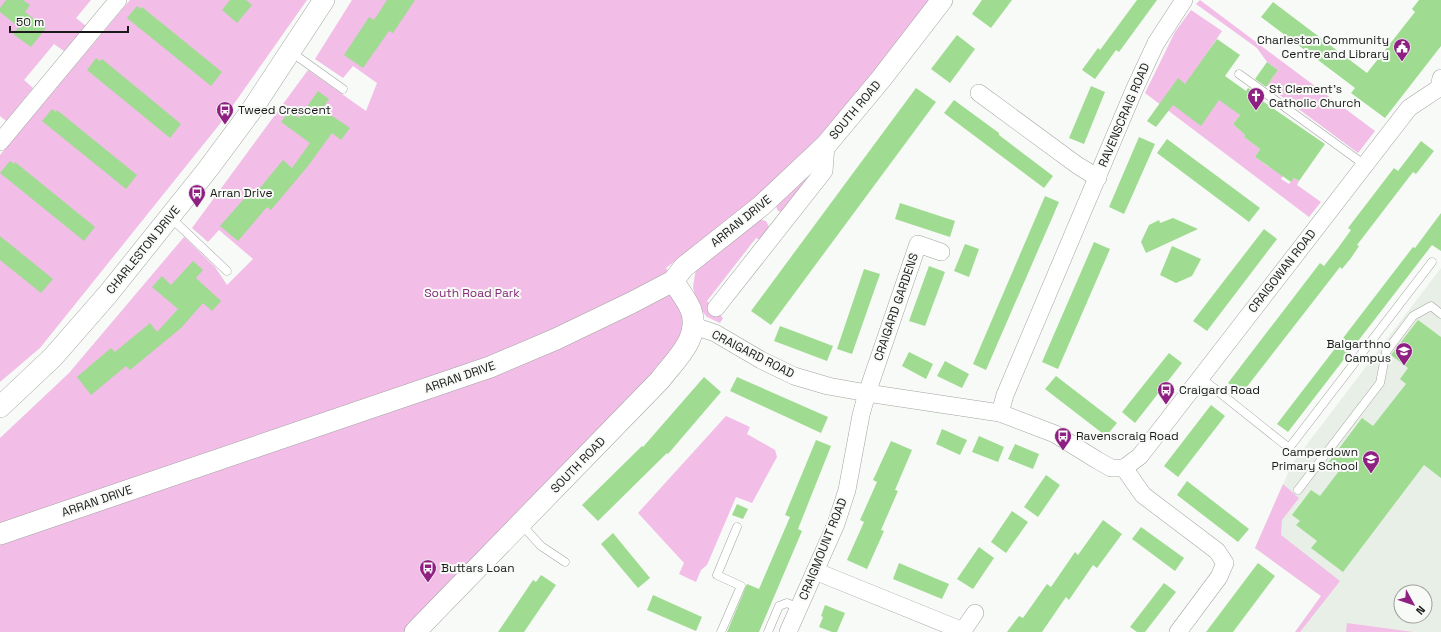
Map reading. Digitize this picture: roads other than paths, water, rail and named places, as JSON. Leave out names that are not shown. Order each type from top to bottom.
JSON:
[{"type":"street","points":[[0,142],[118,0]]},
{"type":"street","name":"CHARLESTON DRIVE","points":[[0,407],[53,357],[108,294],[170,217],[246,118],[324,0]]},
{"type":"street","name":"SOUTH ROAD","points":[[716,308],[824,170],[826,145],[882,79],[942,0]]},
{"type":"street","name":"RAVENSCRAIG ROAD","points":[[1000,413],[1005,395],[1156,43],[1184,0]]},
{"type":"street","name":"CRAIGOWAN ROAD","points":[[1124,468],[1140,456],[1409,108],[1440,85]]},
{"type":"street","points":[[979,93],[1076,165],[1098,178]]},
{"type":"street","name":"ARRAN DRIVE","points":[[0,534],[490,367],[570,332],[673,281],[684,267],[761,206],[826,145]]},
{"type":"street","points":[[761,206],[780,225]]},
{"type":"street","name":"CRAIGARD GARDENS","points":[[867,393],[918,244],[941,252]]},
{"type":"street","points":[[673,281],[691,310],[694,326]]},
{"type":"street","name":"SOUTH ROAD","points":[[415,632],[660,380],[689,343],[694,326]]},
{"type":"street","name":"CRAIGARD ROAD","points":[[694,326],[715,333],[761,360],[794,376],[828,386],[1000,413],[1056,434],[1110,468],[1124,468]]},
{"type":"street","name":"CRAIGMOUNT ROAD","points":[[788,632],[836,524],[847,490],[861,415],[867,393]]},
{"type":"street","points":[[1124,468],[1143,495],[1217,551],[1224,563],[1219,577],[1178,632]]},
{"type":"street","points":[[815,571],[962,631],[975,613]]},
{"type":"lane","points":[[291,52],[343,89]]},
{"type":"lane","points":[[1239,74],[1365,165]]},
{"type":"lane","points":[[170,217],[227,271]]},
{"type":"lane","points":[[1200,377],[1289,448],[1432,262]]},
{"type":"lane","points":[[1298,490],[1380,383],[1386,352],[1413,316],[1431,306],[1441,314]]},
{"type":"lane","points":[[520,524],[541,546],[565,562]]},
{"type":"lane","points":[[721,632],[741,586],[717,575],[737,527]]},
{"type":"lane","points":[[768,632],[779,606],[787,603],[799,608]]},
{"type":"place","name":"Charleston Community Centre and Library","points":[[1402,62]]},
{"type":"place","name":"St Clement’s Catholic Church","points":[[1256,111]]},
{"type":"place","name":"Tweed Crescent","points":[[225,125]]},
{"type":"place","name":"Arran Drive","points":[[197,208]]},
{"type":"place","name":"Balgarthno Campus","points":[[1404,366]]},
{"type":"place","name":"Craigard Road","points":[[1166,405]]},
{"type":"place","name":"Ravenscraig Road","points":[[1063,451]]},
{"type":"place","name":"Camperdown Primary School","points":[[1371,474]]},
{"type":"place","name":"Buttars Loan","points":[[428,583]]},
{"type":"park label","name":"South Road Park","points":[[472,293]]}]
